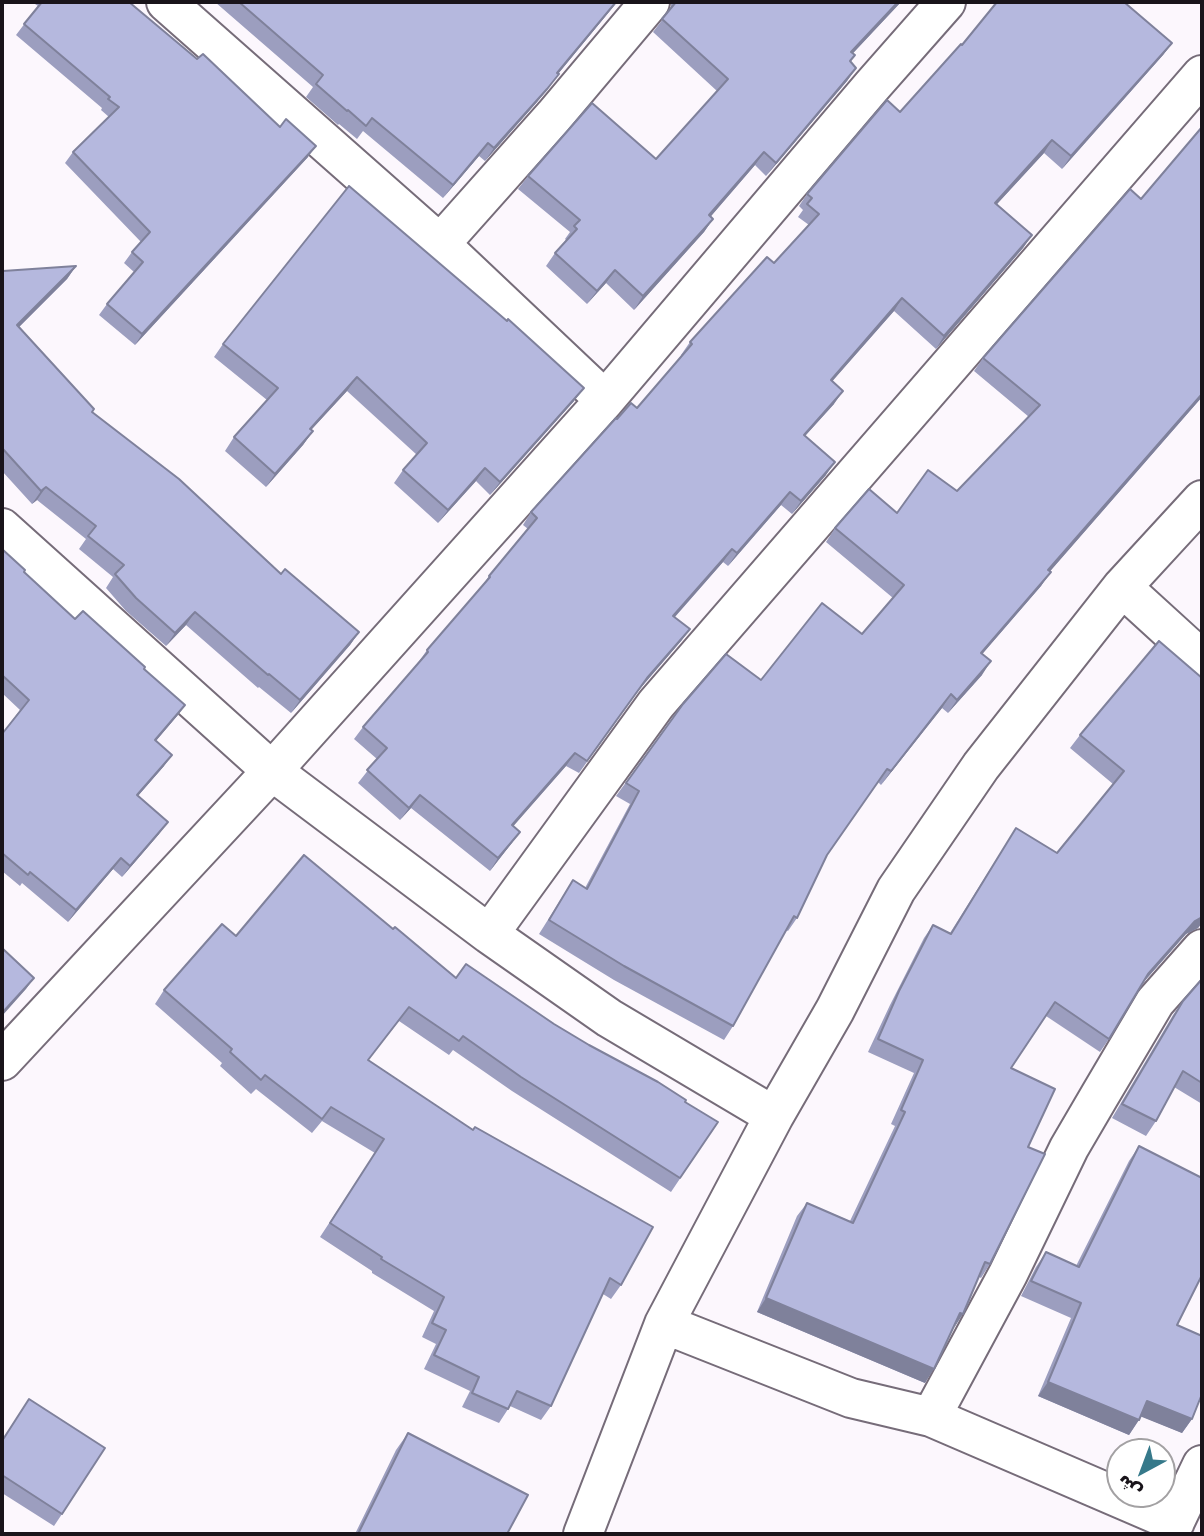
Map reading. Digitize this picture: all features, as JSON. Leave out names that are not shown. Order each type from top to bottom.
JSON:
[{"type":"street","points":[[166,2],[440,244],[605,400]]},
{"type":"street","points":[[440,244],[554,116],[650,2]]},
{"type":"street","points":[[2,1061],[272,771],[605,400],[946,2]]},
{"type":"street","points":[[489,934],[656,704],[1202,75]]},
{"type":"street","points":[[583,1534],[664,1324],[774,1116],[835,1010],[896,890],[981,766],[1122,587],[1202,500]]},
{"type":"street","points":[[2,528],[272,771],[489,934],[609,1018],[774,1116]]},
{"type":"street","points":[[1122,587],[1202,660]]},
{"type":"street","points":[[930,1417],[1008,1274],[1069,1148],[1155,1002],[1202,949]]},
{"type":"street","points":[[664,1324],[852,1398],[930,1417],[1172,1528],[1202,1465]]},
{"type":"building","points":[[42,2],[129,2],[197,59],[203,54],[280,127],[286,119],[316,146],[142,334],[107,304],[143,262],[132,252],[150,232],[73,152],[119,107],[24,24]]},
{"type":"building","points":[[239,2],[616,2],[557,73],[559,74],[547,89],[494,148],[488,143],[453,185],[372,118],[366,126],[347,111],[316,84],[323,75]]},
{"type":"building","points":[[676,2],[898,2],[851,52],[855,55],[850,61],[856,68],[776,163],[764,152],[709,215],[713,219],[643,296],[615,270],[597,291],[555,253],[577,229],[574,226],[580,220],[528,176],[592,103],[656,159],[728,79],[662,19]]},
{"type":"building","points":[[997,2],[1124,2],[1172,43],[1071,156],[1052,140],[995,203],[1032,235],[944,336],[902,298],[831,380],[843,391],[804,435],[835,462],[801,501],[790,492],[737,553],[732,549],[673,616],[690,629],[647,678],[587,761],[575,753],[512,825],[520,832],[498,858],[420,795],[409,808],[367,770],[387,748],[363,727],[537,518],[531,512],[631,403],[637,408],[692,344],[690,342],[767,257],[774,263],[819,214],[807,204],[812,198],[807,194],[887,100],[900,112],[962,45]]},
{"type":"building","points":[[1202,127],[1202,394],[1048,570],[1051,572],[981,653],[991,661],[957,700],[951,694],[891,771],[887,769],[827,855],[797,918],[794,916],[733,1026],[624,966],[549,920],[573,880],[587,889],[639,791],[626,783],[683,704],[726,654],[761,680],[822,603],[862,634],[904,585],[835,528],[869,489],[897,513],[928,470],[957,491],[1040,405],[983,358],[1130,189],[1141,199]]},
{"type":"building","points":[[349,186],[507,321],[508,319],[584,388],[500,482],[485,468],[448,510],[403,470],[427,443],[357,377],[310,429],[313,431],[275,474],[234,437],[278,388],[223,344]]},
{"type":"building","points":[[76,266],[17,325],[94,409],[92,412],[179,479],[281,574],[285,569],[359,632],[300,700],[195,612],[175,633],[136,598],[115,574],[124,565],[88,536],[96,526],[46,487],[41,491],[2,448],[2,272]]},
{"type":"building","points":[[2,549],[75,619],[83,611],[185,705],[155,740],[172,755],[137,795],[168,822],[130,866],[121,858],[76,910],[2,853],[2,734],[29,700],[2,675]]},
{"type":"building","points":[[1159,641],[1202,678],[1202,917],[1195,921],[1148,974],[1109,1039],[1055,1002],[1011,1068],[1055,1089],[1028,1147],[1045,1154],[990,1264],[985,1262],[963,1314],[960,1313],[934,1369],[766,1298],[807,1203],[853,1223],[905,1112],[901,1110],[923,1060],[878,1039],[933,925],[951,934],[1016,828],[1057,853],[1124,771],[1080,735]]},
{"type":"building","points":[[304,855],[456,978],[466,964],[554,1024],[658,1082],[718,1122],[680,1178],[521,1077],[463,1036],[459,1041],[409,1007],[368,1060],[473,1130],[475,1127],[653,1227],[621,1285],[610,1278],[551,1406],[517,1391],[508,1409],[472,1393],[479,1377],[434,1355],[446,1330],[432,1323],[444,1297],[381,1259],[382,1257],[330,1223],[384,1139],[331,1107],[322,1119],[265,1075],[261,1080],[230,1052],[232,1049],[164,990],[222,924],[236,936]]},
{"type":"building","points":[[2,948],[34,978],[2,1013]]},
{"type":"building","points":[[1202,979],[1202,1083],[1183,1071],[1156,1121],[1122,1104],[1183,1001]]},
{"type":"building","points":[[1139,1146],[1202,1178],[1202,1275],[1177,1325],[1202,1336],[1202,1394],[1192,1419],[1147,1401],[1139,1420],[1048,1382],[1081,1303],[1031,1281],[1046,1252],[1079,1267]]},
{"type":"building","points":[[29,1399],[105,1448],[62,1514],[2,1475],[2,1441]]},
{"type":"building","points":[[408,1433],[528,1495],[507,1534],[358,1534]]}]
